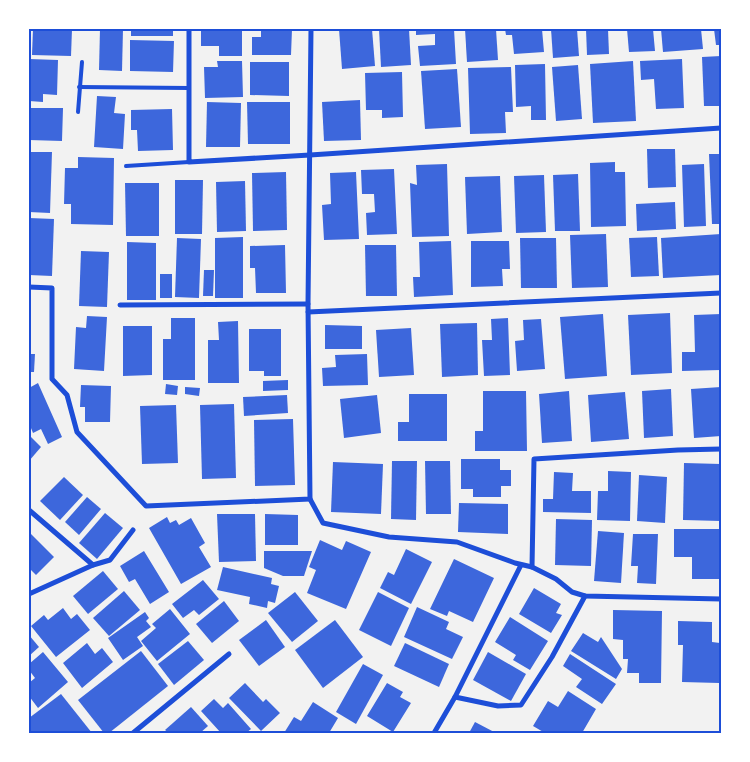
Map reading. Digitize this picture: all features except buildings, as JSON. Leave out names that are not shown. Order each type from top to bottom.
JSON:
[{"type":"street","points":[[189,29],[188,162],[721,128]]},
{"type":"street","points":[[311,29],[308,304],[310,499],[323,523],[389,537],[457,542],[521,565],[532,567],[556,579],[572,592],[585,596],[721,599]]},
{"type":"street","points":[[29,287],[52,288],[52,379],[67,395],[77,432],[146,506],[310,499]]},
{"type":"street","points":[[308,312],[721,293]]},
{"type":"street","points":[[120,305],[308,304]]},
{"type":"street","points":[[532,567],[534,459],[721,449]]},
{"type":"street","points":[[29,510],[93,565]]},
{"type":"street","points":[[29,594],[93,565],[110,560],[133,530]]},
{"type":"street","points":[[434,733],[521,565]]},
{"type":"street","points":[[454,696],[498,706],[521,706],[552,657],[585,596]]},
{"type":"street","points":[[133,733],[229,654]]},
{"type":"lane","points":[[78,112],[82,62]]},
{"type":"lane","points":[[80,87],[188,88]]},
{"type":"lane","points":[[126,166],[188,162]]}]
